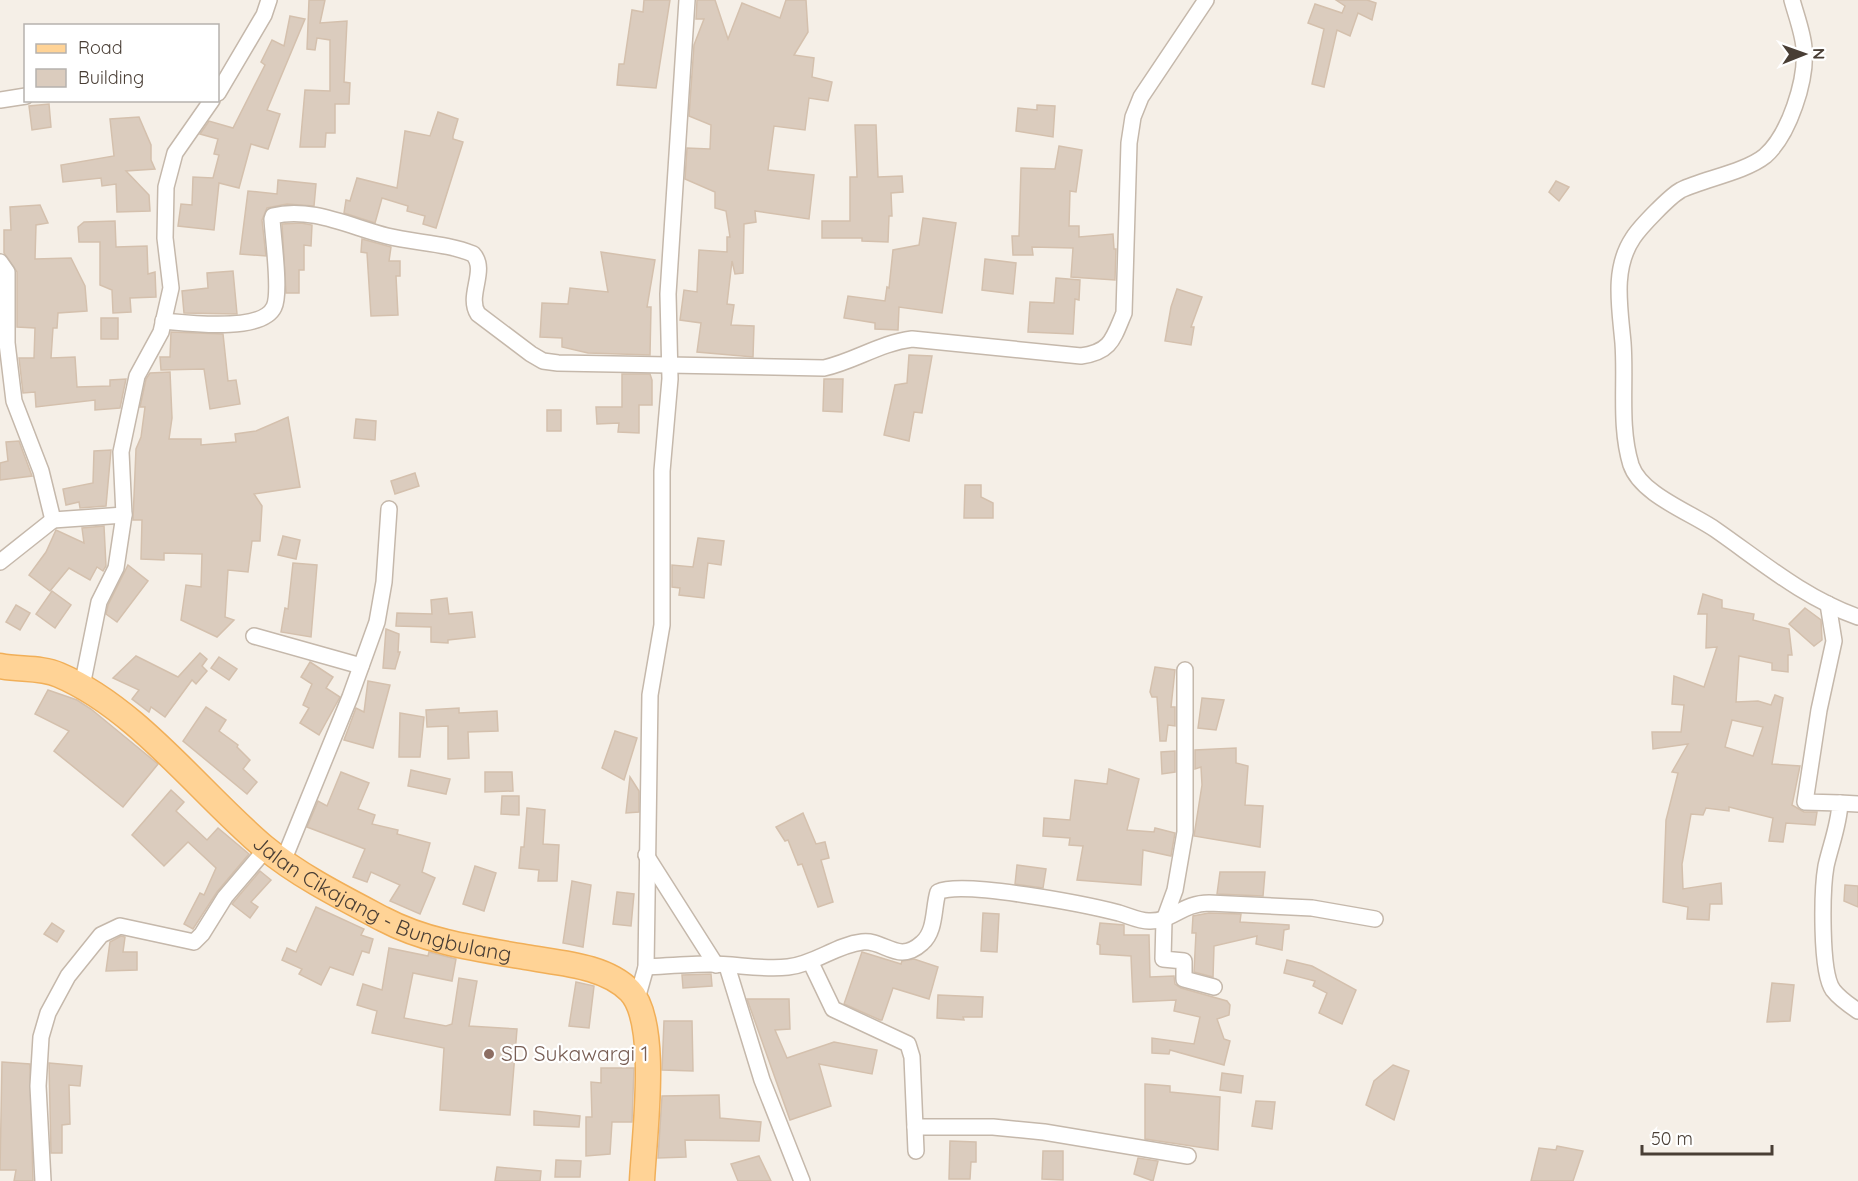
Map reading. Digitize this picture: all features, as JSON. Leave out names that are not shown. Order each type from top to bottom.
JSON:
[{"type":"main road","name":"Jalan Cikajang - Bungbulang","points":[[0,666],[57,674],[82,686],[164,750],[275,854],[343,898],[386,921],[428,937],[596,972],[622,984],[637,999]]},
{"type":"main road","points":[[637,999],[644,1018],[647,1038],[642,1181]]},
{"type":"street","points":[[219,91],[264,15],[269,0]]},
{"type":"street","points":[[637,999],[646,967],[650,695],[662,625],[662,471],[669,365],[668,294],[687,0]]},
{"type":"street","points":[[163,321],[226,324],[252,321],[268,315],[275,307],[277,294],[273,216],[312,215],[387,236],[473,254],[478,264],[473,302],[478,314],[543,361],[824,368],[839,364],[876,347],[912,339],[1081,356],[1105,349],[1113,339],[1124,313],[1129,143],[1133,117],[1141,97],[1206,0]]},
{"type":"street","points":[[1792,0],[1804,48],[1799,90],[1785,133],[1764,157],[1680,191],[1634,236],[1622,258],[1618,288],[1623,350],[1622,404],[1631,466],[1644,484],[1667,501],[1714,528],[1792,586],[1858,617]]},
{"type":"street","points":[[0,100],[24,96]]},
{"type":"street","points":[[82,686],[99,602],[116,568],[124,514],[122,452],[137,376],[161,332],[171,288],[165,238],[166,187],[176,153],[211,102]]},
{"type":"street","points":[[0,262],[7,272],[7,343],[14,401],[41,471],[53,520]]},
{"type":"street","points":[[43,1181],[38,1086],[40,1037],[48,1014],[68,976],[101,935],[111,929],[133,927],[194,942],[202,934],[225,897],[275,854],[361,666],[381,602],[389,509]]},
{"type":"street","points":[[0,561],[53,520],[124,514]]},
{"type":"street","points":[[1828,604],[1834,641],[1823,689],[1805,802],[1858,804]]},
{"type":"street","points":[[254,636],[361,666]]},
{"type":"street","points":[[1185,670],[1185,832],[1174,890],[1164,920],[1163,959],[1184,962],[1184,979],[1214,987]]},
{"type":"street","points":[[1840,803],[1837,832],[1826,869],[1824,944],[1832,989],[1858,1011]]},
{"type":"street","points":[[646,855],[722,965],[762,1080],[802,1181]]},
{"type":"street","points":[[646,967],[722,965],[788,967],[811,963],[860,942],[870,942],[887,950],[902,952],[913,950],[928,937],[938,892],[949,888],[1008,894],[1120,913],[1148,922],[1164,920],[1193,903],[1312,908],[1375,919]]},
{"type":"street","points":[[811,963],[833,1009],[908,1044],[912,1057],[916,1151]]},
{"type":"street","points":[[915,1127],[993,1127],[1044,1132],[1188,1156]]},
{"type":"building","points":[[309,0],[325,0],[320,23],[347,21],[344,82],[350,83],[349,104],[335,104],[335,133],[326,133],[325,147],[300,147],[305,90],[330,91],[330,40],[317,38],[315,50],[307,49]]},
{"type":"building","points":[[644,0],[670,0],[656,88],[617,85],[619,64],[624,64],[632,10],[643,12]]},
{"type":"building","points":[[697,0],[715,0],[728,39],[742,3],[780,18],[786,0],[806,0],[808,32],[794,55],[814,58],[812,77],[832,82],[828,101],[809,98],[805,130],[774,126],[768,170],[814,175],[809,219],[755,211],[756,222],[744,224],[743,273],[735,274],[732,261],[727,304],[734,305],[731,325],[754,326],[753,357],[697,352],[701,323],[680,320],[684,290],[697,292],[699,250],[727,252],[727,237],[730,237],[726,211],[715,208],[715,192],[685,179],[687,148],[710,149],[711,125],[689,116],[694,45],[704,19],[696,19]]},
{"type":"building","points":[[1336,0],[1367,0],[1376,3],[1372,20],[1358,13],[1350,36],[1337,30],[1324,87],[1312,84],[1324,29],[1308,23],[1315,4],[1342,13],[1345,6]]},
{"type":"building","points":[[290,16],[305,19],[267,110],[280,114],[268,149],[251,144],[239,188],[219,183],[214,230],[178,226],[181,204],[192,205],[193,177],[213,178],[219,155],[214,154],[218,139],[200,134],[209,121],[233,128],[265,65],[261,62],[272,40],[284,46]]},
{"type":"building","points":[[49,104],[51,127],[32,130],[29,106]]},
{"type":"building","points":[[1037,105],[1055,106],[1053,137],[1016,131],[1018,108],[1037,110]]},
{"type":"building","points":[[438,112],[458,119],[453,139],[463,142],[436,228],[423,224],[425,216],[407,211],[408,206],[382,198],[375,223],[344,213],[346,200],[350,201],[357,178],[397,188],[405,131],[430,136]]},
{"type":"building","points":[[139,117],[151,145],[151,160],[155,169],[126,171],[149,195],[150,211],[117,212],[116,184],[102,186],[101,178],[63,182],[61,165],[114,156],[110,119]]},
{"type":"building","points":[[855,125],[876,125],[878,177],[902,176],[903,192],[891,193],[892,216],[889,216],[888,242],[862,241],[862,238],[822,238],[822,221],[850,221],[850,177],[857,177]]},
{"type":"building","points":[[1059,146],[1082,150],[1076,192],[1070,191],[1069,226],[1079,226],[1079,237],[1113,234],[1114,249],[1116,249],[1115,280],[1071,277],[1073,248],[1032,247],[1033,255],[1013,255],[1012,236],[1019,236],[1021,168],[1055,169]]},
{"type":"building","points":[[278,180],[316,184],[314,206],[287,204],[267,208],[262,220],[266,256],[240,254],[248,191],[277,194]]},
{"type":"building","points":[[1556,181],[1569,187],[1559,201],[1549,192]]},
{"type":"building","points":[[40,205],[48,223],[36,225],[35,259],[71,258],[85,286],[87,311],[58,313],[57,328],[53,328],[51,358],[75,357],[77,387],[110,386],[110,380],[126,379],[120,408],[95,410],[95,400],[36,407],[35,392],[23,393],[19,358],[34,358],[35,328],[17,327],[17,272],[4,253],[4,230],[11,230],[10,207]]},
{"type":"building","points":[[923,218],[956,223],[942,313],[899,307],[898,330],[875,329],[875,323],[844,318],[848,296],[885,301],[887,287],[889,288],[893,250],[919,245]]},
{"type":"building","points":[[115,221],[116,247],[147,246],[148,274],[155,272],[156,297],[130,298],[131,312],[113,313],[112,290],[100,285],[100,242],[79,242],[78,227],[84,222]]},
{"type":"building","points":[[282,224],[312,225],[311,246],[304,245],[304,270],[299,270],[299,293],[286,293]]},
{"type":"building","points":[[362,239],[391,247],[389,261],[400,261],[400,276],[396,276],[398,315],[371,316],[367,253],[361,252]]},
{"type":"building","points":[[601,252],[655,260],[647,307],[651,307],[650,355],[588,353],[562,347],[562,338],[540,337],[542,303],[568,304],[570,288],[608,292]]},
{"type":"building","points":[[985,259],[1016,263],[1013,294],[982,290]]},
{"type":"building","points":[[233,271],[237,314],[184,313],[182,291],[208,288],[207,273]]},
{"type":"building","points":[[1056,278],[1080,280],[1079,300],[1075,299],[1073,334],[1028,332],[1030,302],[1054,303]]},
{"type":"building","points":[[1177,289],[1202,297],[1191,327],[1194,327],[1191,345],[1165,341]]},
{"type":"building","points":[[101,318],[118,318],[118,339],[101,339]]},
{"type":"building","points":[[171,332],[223,334],[228,381],[236,380],[240,404],[210,409],[204,369],[161,370],[160,357],[170,357]]},
{"type":"building","points":[[909,355],[932,356],[922,413],[914,412],[909,441],[884,435],[895,385],[907,383]]},
{"type":"building","points":[[170,372],[172,418],[169,439],[201,439],[201,445],[236,442],[235,434],[256,431],[288,417],[300,487],[254,494],[262,506],[260,541],[252,541],[248,572],[228,570],[225,617],[234,620],[217,637],[181,620],[186,585],[201,587],[202,554],[164,553],[164,560],[141,559],[142,520],[133,520],[136,449],[141,437],[145,407],[140,407],[146,379],[150,373]]},
{"type":"building","points":[[622,374],[650,374],[652,380],[652,405],[639,405],[639,433],[618,432],[619,423],[597,424],[596,407],[622,407]]},
{"type":"building","points":[[824,379],[843,379],[842,412],[823,411]]},
{"type":"building","points":[[547,410],[561,410],[561,431],[547,431]]},
{"type":"building","points":[[356,419],[376,421],[375,440],[354,438]]},
{"type":"building","points":[[19,441],[32,476],[0,480],[0,463],[8,461],[6,442]]},
{"type":"building","points":[[111,450],[106,506],[80,508],[79,502],[66,505],[63,489],[93,483],[94,451]]},
{"type":"building","points":[[415,473],[419,486],[395,494],[391,481]]},
{"type":"building","points":[[965,485],[981,485],[981,497],[993,503],[993,518],[964,518]]},
{"type":"building","points":[[104,526],[106,566],[103,571],[97,567],[90,580],[69,568],[50,591],[29,575],[46,552],[56,530],[84,543],[82,528]]},
{"type":"building","points":[[283,536],[300,540],[296,559],[278,555]]},
{"type":"building","points":[[698,538],[724,541],[721,565],[708,563],[704,598],[679,595],[680,588],[672,587],[672,565],[693,567]]},
{"type":"building","points":[[293,563],[317,565],[311,637],[281,632],[285,608],[288,609]]},
{"type":"building","points":[[128,565],[148,581],[117,622],[106,614],[108,605]]},
{"type":"building","points":[[52,591],[71,605],[55,628],[36,614]]},
{"type":"building","points":[[1703,594],[1722,600],[1722,608],[1754,614],[1753,620],[1789,629],[1792,655],[1788,655],[1788,672],[1772,670],[1772,663],[1739,656],[1736,702],[1758,701],[1771,705],[1775,695],[1783,698],[1772,764],[1800,766],[1792,805],[1804,812],[1817,812],[1815,825],[1786,823],[1783,842],[1769,841],[1773,818],[1729,807],[1729,811],[1706,808],[1703,815],[1691,814],[1682,864],[1683,889],[1721,883],[1722,904],[1710,904],[1709,920],[1687,919],[1688,907],[1663,902],[1666,820],[1678,773],[1672,772],[1688,744],[1653,749],[1652,732],[1681,732],[1684,705],[1672,704],[1674,676],[1704,687],[1717,647],[1706,648],[1707,614],[1698,614]],"holes":[[[1732,720],[1763,727],[1753,756],[1725,747]]]},
{"type":"building","points":[[447,598],[449,614],[472,612],[475,637],[448,640],[448,643],[431,642],[431,627],[396,626],[397,613],[432,614],[431,600]]},
{"type":"building","points":[[16,605],[30,613],[20,630],[6,622]]},
{"type":"building","points":[[1805,608],[1821,620],[1822,640],[1814,646],[1789,624]]},
{"type":"building","points":[[386,629],[399,634],[398,652],[400,652],[395,669],[383,668]]},
{"type":"building","points":[[200,653],[207,659],[202,666],[207,671],[196,684],[192,680],[165,717],[151,707],[149,712],[132,699],[139,690],[113,678],[136,656],[178,677]]},
{"type":"building","points":[[219,657],[237,669],[229,680],[211,668]]},
{"type":"building","points":[[310,662],[333,677],[326,688],[340,697],[319,735],[300,723],[309,708],[303,705],[312,684],[301,677]]},
{"type":"building","points":[[1155,667],[1175,670],[1171,707],[1175,707],[1175,726],[1168,725],[1166,741],[1160,741],[1157,697],[1152,697],[1150,692]]},
{"type":"building","points":[[368,681],[390,685],[373,748],[344,740],[356,708],[364,712]]},
{"type":"building","points":[[48,690],[77,700],[91,709],[158,764],[123,807],[54,751],[69,731],[35,714]]},
{"type":"building","points":[[1202,698],[1224,700],[1216,730],[1198,728]]},
{"type":"building","points":[[206,707],[226,720],[219,731],[238,745],[237,747],[250,760],[243,769],[257,782],[247,794],[183,741]]},
{"type":"building","points":[[459,708],[459,713],[497,711],[498,731],[468,732],[469,758],[448,759],[448,726],[427,727],[426,710]]},
{"type":"building","points":[[400,713],[424,717],[420,757],[399,757]]},
{"type":"building","points":[[615,731],[637,738],[624,780],[602,768]]},
{"type":"building","points":[[1236,748],[1236,763],[1248,766],[1245,805],[1263,806],[1260,847],[1194,836],[1202,785],[1201,767],[1195,769],[1195,750]]},
{"type":"building","points":[[1175,751],[1175,772],[1162,774],[1161,752]]},
{"type":"building","points":[[1109,769],[1139,779],[1127,830],[1154,832],[1155,828],[1175,833],[1171,856],[1143,850],[1141,885],[1077,880],[1083,846],[1069,845],[1070,838],[1043,836],[1044,818],[1070,820],[1075,780],[1107,784]]},
{"type":"building","points":[[411,770],[450,779],[446,794],[408,786]]},
{"type":"building","points":[[341,772],[369,783],[358,809],[375,815],[372,824],[398,830],[397,834],[430,843],[422,872],[435,878],[420,914],[390,901],[400,885],[371,872],[367,882],[353,877],[365,849],[307,827],[318,801],[327,806]]},
{"type":"building","points":[[485,772],[512,772],[513,791],[485,792]]},
{"type":"building","points":[[630,777],[639,791],[639,812],[626,813]]},
{"type":"building","points":[[171,790],[184,802],[176,811],[207,840],[218,828],[249,854],[217,892],[193,929],[184,924],[200,893],[204,895],[216,868],[188,842],[164,866],[132,835]]},
{"type":"building","points":[[502,796],[519,796],[519,815],[501,814]]},
{"type":"building","points":[[527,808],[545,810],[543,844],[559,845],[557,881],[538,881],[539,870],[519,868],[521,847],[524,847]]},
{"type":"building","points":[[803,813],[816,844],[825,842],[829,858],[821,860],[833,902],[818,907],[802,864],[798,865],[788,840],[785,841],[776,827]]},
{"type":"building","points":[[1017,865],[1046,869],[1043,888],[1015,884]]},
{"type":"building","points":[[475,866],[496,873],[484,911],[463,904]]},
{"type":"building","points":[[260,871],[271,880],[251,902],[258,907],[250,918],[232,904]]},
{"type":"building","points":[[1220,872],[1265,872],[1263,896],[1217,894]]},
{"type":"building","points":[[572,881],[591,885],[583,947],[563,943]]},
{"type":"building","points":[[1845,885],[1858,886],[1858,907],[1844,901]]},
{"type":"building","points":[[617,892],[634,894],[631,926],[613,924]]},
{"type":"building","points":[[316,907],[364,929],[361,935],[373,939],[369,953],[362,951],[353,975],[330,967],[321,985],[299,974],[302,969],[282,960],[287,948],[296,952]]},
{"type":"building","points":[[983,913],[999,914],[997,952],[981,951]]},
{"type":"building","points":[[1209,913],[1241,914],[1240,922],[1289,925],[1289,929],[1284,930],[1282,950],[1256,944],[1257,936],[1214,946],[1213,977],[1194,972],[1196,933],[1192,933],[1193,916]]},
{"type":"building","points":[[52,923],[64,931],[57,942],[44,934]]},
{"type":"building","points":[[1100,923],[1124,925],[1124,935],[1149,935],[1150,977],[1174,976],[1175,984],[1181,988],[1227,1001],[1230,1005],[1229,1015],[1217,1019],[1224,1039],[1230,1041],[1224,1065],[1170,1050],[1169,1054],[1152,1053],[1152,1038],[1194,1044],[1200,1017],[1174,1011],[1176,1000],[1133,1002],[1131,956],[1100,954],[1100,945],[1097,944]]},
{"type":"building","points":[[121,936],[125,937],[123,952],[137,952],[137,970],[106,971],[110,942]]},
{"type":"building","points":[[389,948],[428,956],[429,952],[456,959],[452,981],[413,973],[404,1018],[446,1026],[452,1024],[459,978],[477,981],[469,1026],[517,1029],[510,1115],[440,1110],[444,1048],[372,1033],[377,1011],[357,1005],[363,984],[382,990]]},
{"type":"building","points":[[862,952],[901,964],[902,961],[914,959],[938,967],[929,999],[893,988],[882,1020],[844,1004]]},
{"type":"building","points":[[1287,960],[1312,966],[1356,990],[1342,1024],[1319,1013],[1327,993],[1313,986],[1315,981],[1284,973]]},
{"type":"building","points":[[711,974],[712,986],[683,988],[682,975]]},
{"type":"building","points":[[576,982],[594,986],[589,1028],[569,1026]]},
{"type":"building","points":[[1772,983],[1794,985],[1790,1021],[1767,1022]]},
{"type":"building","points":[[938,995],[983,997],[982,1017],[963,1017],[964,1020],[937,1018]]},
{"type":"building","points":[[747,999],[789,999],[790,1029],[775,1030],[787,1058],[834,1042],[877,1050],[872,1074],[819,1064],[831,1106],[790,1120]]},
{"type":"building","points":[[664,1021],[692,1021],[693,1071],[662,1070]]},
{"type":"building","points":[[2,1062],[30,1064],[33,1181],[14,1181],[16,1170],[0,1170]]},
{"type":"building","points":[[49,1063],[82,1066],[80,1086],[69,1085],[70,1124],[62,1125],[62,1153],[51,1153]]},
{"type":"building","points":[[1393,1065],[1409,1071],[1394,1120],[1366,1105],[1374,1081]]},
{"type":"building","points":[[601,1068],[634,1068],[632,1122],[612,1122],[610,1154],[586,1156],[586,1117],[592,1117],[591,1082],[601,1083]]},
{"type":"building","points":[[1222,1073],[1243,1076],[1241,1093],[1220,1090]]},
{"type":"building","points":[[1145,1084],[1170,1086],[1170,1092],[1220,1097],[1218,1150],[1145,1139]]},
{"type":"building","points":[[719,1095],[720,1118],[761,1122],[759,1141],[685,1140],[686,1157],[658,1158],[662,1096]]},
{"type":"building","points":[[1256,1101],[1275,1102],[1272,1129],[1252,1126]]},
{"type":"building","points":[[534,1111],[580,1116],[579,1127],[534,1125]]},
{"type":"building","points":[[950,1141],[976,1142],[976,1162],[971,1162],[970,1179],[949,1179]]},
{"type":"building","points":[[1557,1146],[1583,1151],[1573,1181],[1531,1181],[1539,1148],[1556,1150]]},
{"type":"building","points":[[1043,1151],[1063,1151],[1063,1180],[1042,1179]]},
{"type":"building","points":[[759,1156],[771,1181],[738,1181],[731,1164]]},
{"type":"building","points":[[1138,1158],[1158,1161],[1153,1181],[1134,1174]]},
{"type":"building","points":[[556,1160],[581,1161],[580,1177],[555,1177]]},
{"type":"building","points":[[497,1167],[541,1171],[540,1181],[495,1181]]},
{"type":"place","name":"SD Sukawargi 1","points":[[489,1054]]}]
